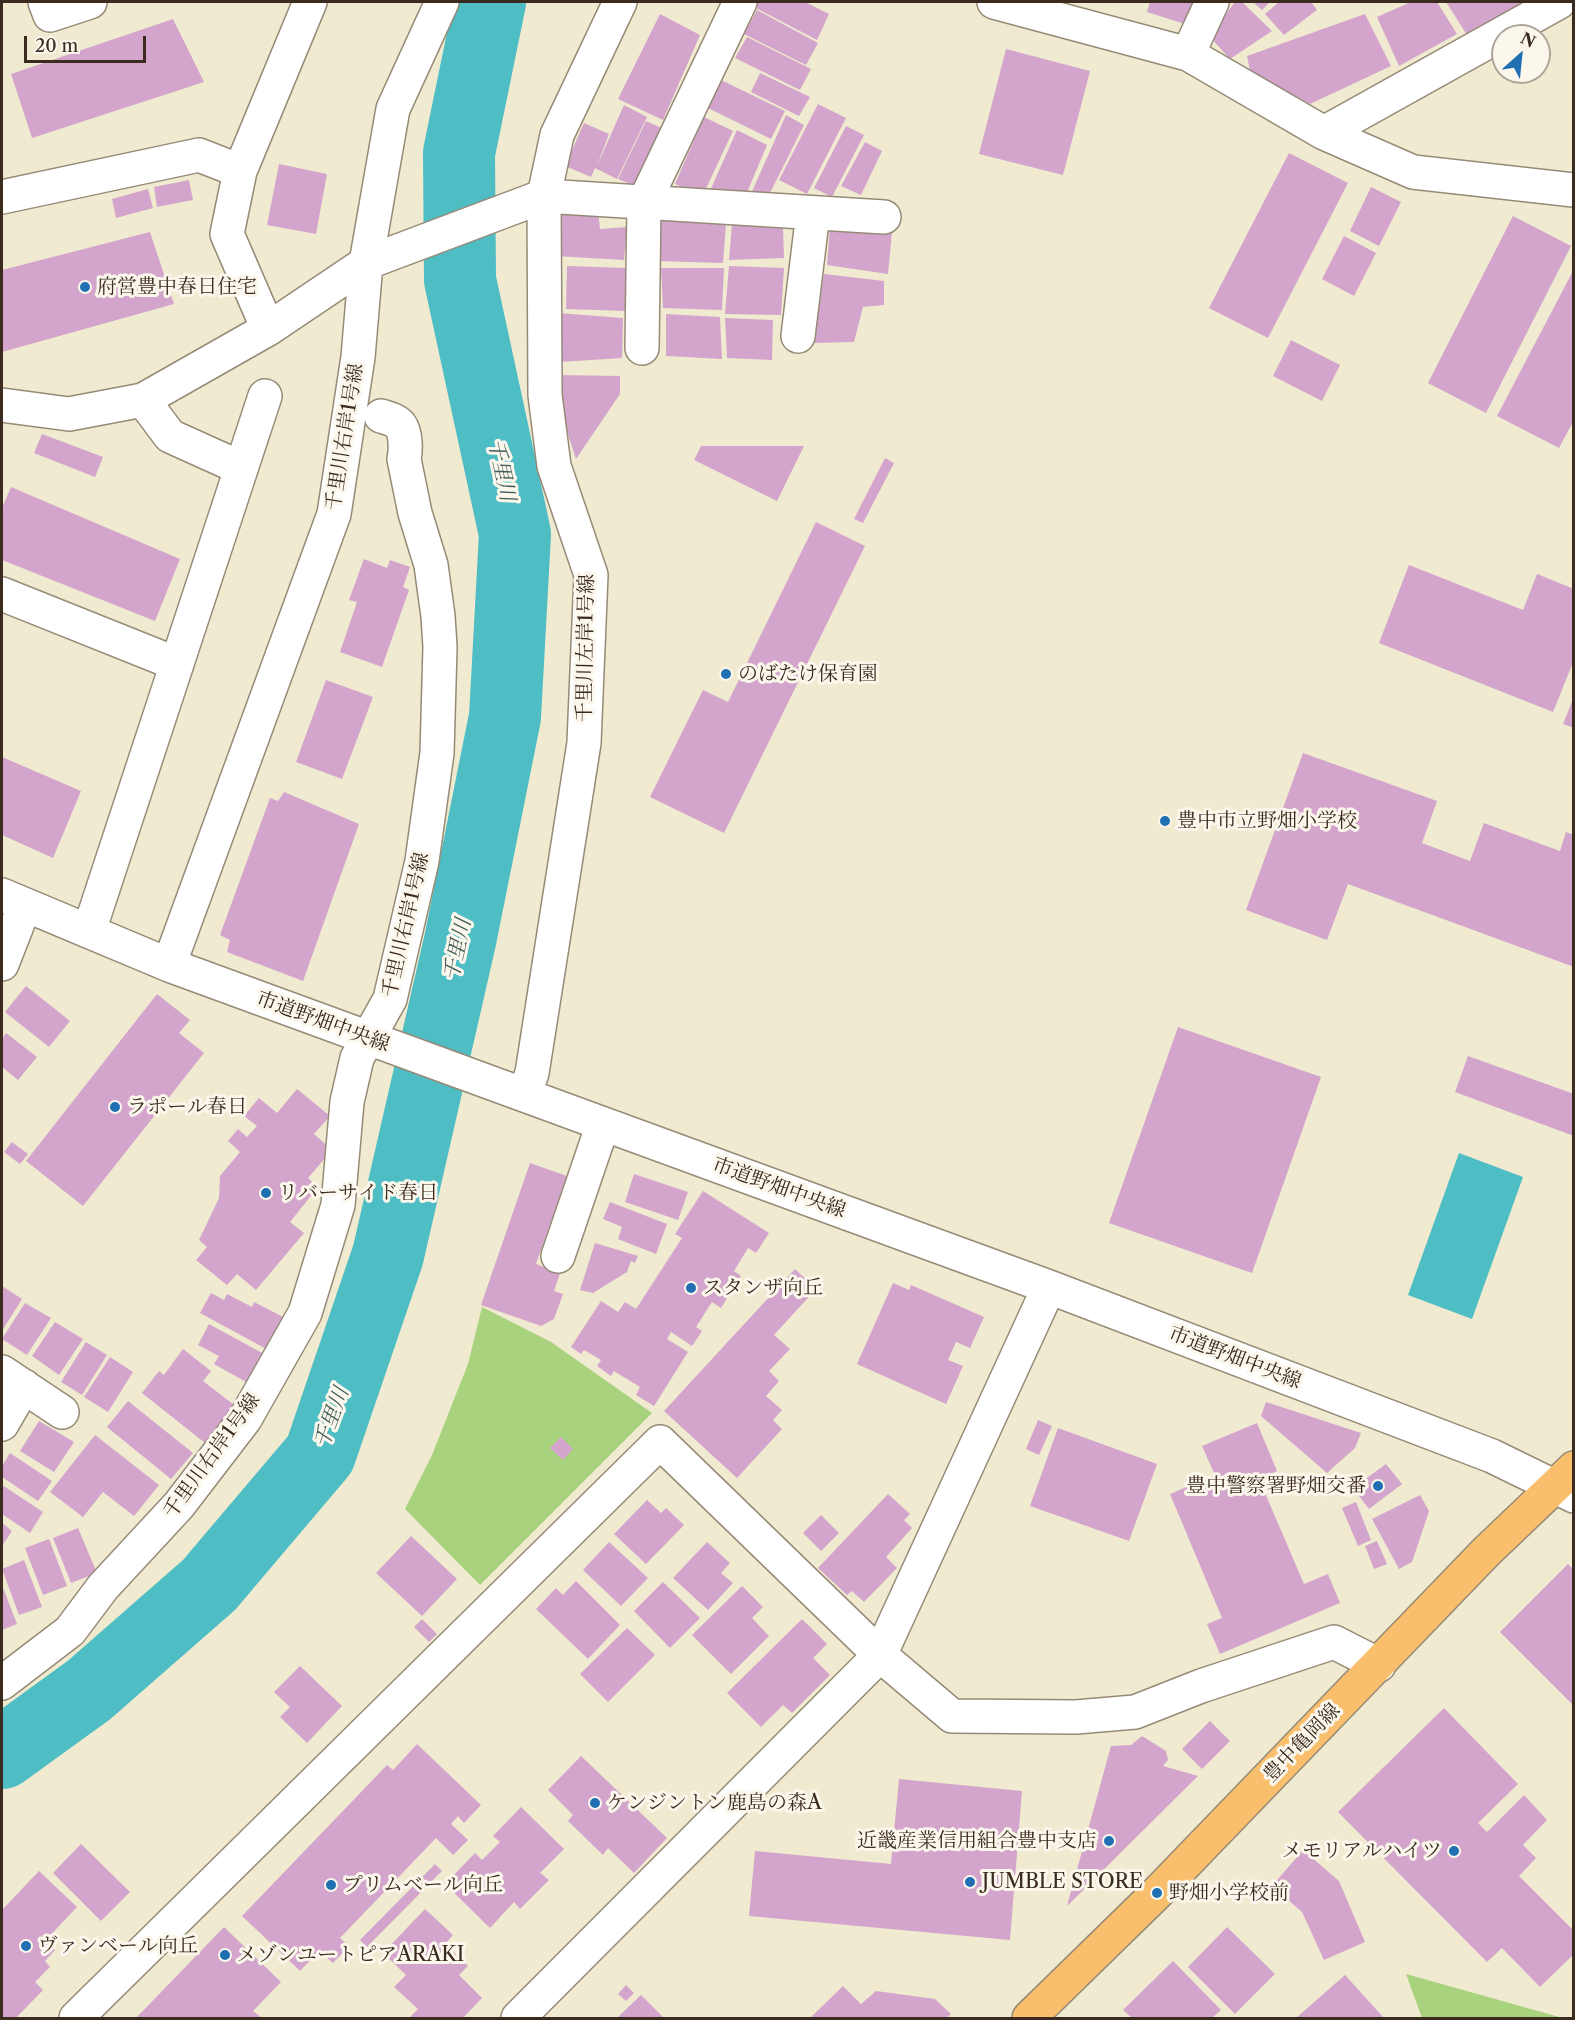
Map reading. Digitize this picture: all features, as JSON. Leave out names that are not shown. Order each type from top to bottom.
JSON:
[{"type":"main road","name":"豊中亀岡線","points":[[1029,2019],[1157,1893],[1486,1552],[1567,1483]]},
{"type":"street","points":[[45,2],[50,15],[90,2]]},
{"type":"street","points":[[268,329],[227,234],[240,171],[310,2]]},
{"type":"street","name":"千里川右岸1号線","points":[[169,965],[334,514],[358,357],[380,257],[393,109],[442,2]]},
{"type":"street","name":"千里川左岸1号線","points":[[516,1092],[532,1073],[584,743],[591,575],[554,466],[545,395],[533,200],[557,135],[620,2]]},
{"type":"street","points":[[642,348],[645,202],[740,2]]},
{"type":"street","points":[[994,2],[1188,54],[1324,133],[1413,172],[1574,190]]},
{"type":"street","points":[[1188,54],[1212,2]]},
{"type":"street","points":[[1324,133],[1559,2]]},
{"type":"street","points":[[2,197],[199,155],[240,171]]},
{"type":"street","points":[[2,405],[69,414],[143,400],[268,329],[380,257],[533,200],[645,202],[884,217]]},
{"type":"street","points":[[798,336],[813,213]]},
{"type":"street","points":[[89,931],[265,396]]},
{"type":"street","points":[[143,400],[170,436],[241,468]]},
{"type":"street","name":"千里川右岸1号線","points":[[2,1683],[70,1631],[104,1587],[179,1505],[250,1409],[305,1313],[338,1205],[347,1102],[357,1058],[378,1042],[390,999],[418,881],[436,762],[439,724],[440,647],[431,565],[415,513],[404,459],[403,433],[394,420],[381,416]]},
{"type":"street","points":[[2,594],[177,664]]},
{"type":"street","points":[[2,964],[13,900]]},
{"type":"street","name":"市道野畑中央線","points":[[13,900],[169,965],[1049,1287],[1567,1483]]},
{"type":"street","points":[[558,1256],[603,1124]]},
{"type":"street","points":[[518,2019],[880,1655],[1049,1287]]},
{"type":"street","points":[[2,1424],[13,1379],[62,1412]]},
{"type":"street","points":[[76,2019],[660,1443],[880,1655],[952,1716],[1076,1717],[1135,1712],[1201,1686],[1334,1642],[1378,1665]]},
{"type":"green space","points":[[482,1307],[551,1342],[652,1413],[480,1585],[405,1509],[432,1455],[468,1364]]},
{"type":"green space","points":[[1406,1974],[1563,2018],[1422,2018]]},
{"type":"water","points":[[1459,1153],[1523,1177],[1472,1319],[1408,1295]]},
{"type":"building","points":[[754,2],[805,2],[829,14],[817,40],[752,6]]},
{"type":"building","points":[[1150,2],[1193,2],[1185,24],[1147,12]]},
{"type":"building","points":[[1235,2],[1242,2],[1272,31],[1230,59],[1209,36]]},
{"type":"building","points":[[1253,2],[1270,2],[1262,10]]},
{"type":"building","points":[[1279,2],[1311,2],[1317,10],[1284,35],[1265,14]]},
{"type":"building","points":[[1411,2],[1437,2],[1457,34],[1399,66],[1377,17]]},
{"type":"building","points":[[1446,2],[1526,2],[1467,35]]},
{"type":"building","points":[[757,10],[818,43],[806,65],[744,34]]},
{"type":"building","points":[[660,14],[700,35],[663,120],[618,99]]},
{"type":"building","points":[[1365,14],[1391,66],[1310,104],[1250,71],[1247,56]]},
{"type":"building","points":[[173,19],[204,82],[32,138],[11,74]]},
{"type":"building","points":[[747,37],[811,69],[800,90],[735,58]]},
{"type":"building","points":[[1006,49],[1090,71],[1063,175],[979,154]]},
{"type":"building","points":[[760,73],[810,97],[799,116],[751,92]]},
{"type":"building","points":[[721,80],[785,111],[771,139],[706,107]]},
{"type":"building","points":[[818,104],[846,118],[807,194],[779,180]]},
{"type":"building","points":[[624,105],[647,117],[617,179],[595,168],[591,177],[565,166],[584,123],[609,134],[597,166]]},
{"type":"building","points":[[786,115],[804,125],[768,197],[750,196]]},
{"type":"building","points":[[704,117],[733,131],[703,195],[675,184]]},
{"type":"building","points":[[646,121],[672,133],[643,189],[618,179]]},
{"type":"building","points":[[846,126],[864,135],[832,197],[814,188]]},
{"type":"building","points":[[737,130],[767,145],[746,195],[709,193]]},
{"type":"building","points":[[865,142],[882,151],[861,195],[841,186]]},
{"type":"building","points":[[1289,153],[1348,183],[1268,338],[1209,308]]},
{"type":"building","points":[[279,164],[327,174],[316,234],[267,225]]},
{"type":"building","points":[[189,180],[193,200],[157,207],[154,187]]},
{"type":"building","points":[[1371,187],[1401,202],[1379,246],[1350,231]]},
{"type":"building","points":[[148,189],[153,208],[116,218],[112,199]]},
{"type":"building","points":[[556,210],[598,211],[600,229],[627,227],[624,260],[555,256]]},
{"type":"building","points":[[1513,216],[1571,246],[1486,413],[1428,383]]},
{"type":"building","points":[[659,219],[726,224],[723,263],[656,261]]},
{"type":"building","points":[[732,224],[783,228],[784,258],[729,260]]},
{"type":"building","points":[[830,226],[892,232],[888,274],[827,265]]},
{"type":"building","name":"府営豊中春日住宅","points":[[150,232],[174,304],[2,352],[2,270]]},
{"type":"building","points":[[1344,236],[1376,253],[1354,296],[1322,279]]},
{"type":"building","points":[[567,266],[626,268],[625,311],[566,309]]},
{"type":"building","points":[[729,266],[784,268],[781,315],[725,314]]},
{"type":"building","points":[[661,268],[724,268],[722,310],[663,308]]},
{"type":"building","points":[[1574,269],[1574,420],[1559,448],[1497,416]]},
{"type":"building","points":[[824,274],[884,281],[884,305],[863,307],[854,342],[813,343]]},
{"type":"building","points":[[558,313],[623,318],[622,358],[560,362]]},
{"type":"building","points":[[666,314],[720,317],[722,359],[666,356]]},
{"type":"building","points":[[725,318],[773,320],[772,360],[727,358]]},
{"type":"building","points":[[1291,340],[1340,365],[1322,401],[1273,376]]},
{"type":"building","points":[[558,375],[620,376],[620,394],[576,459],[556,397]]},
{"type":"building","points":[[42,434],[103,457],[95,477],[34,453]]},
{"type":"building","points":[[701,446],[804,446],[777,501],[694,460]]},
{"type":"building","points":[[885,458],[894,463],[863,523],[854,519]]},
{"type":"building","points":[[11,487],[180,559],[155,621],[2,560],[2,508]]},
{"type":"building","points":[[816,522],[865,546],[724,833],[650,797],[703,690],[728,702]]},
{"type":"building","points":[[364,559],[387,568],[390,560],[410,567],[403,587],[409,590],[382,667],[340,652],[357,602],[349,600]]},
{"type":"building","points":[[1409,565],[1523,610],[1537,574],[1574,589],[1574,660],[1553,712],[1379,643]]},
{"type":"building","points":[[326,680],[373,697],[342,779],[296,762]]},
{"type":"building","points":[[1574,699],[1574,728],[1563,724]]},
{"type":"building","points":[[1303,753],[1437,801],[1422,843],[1470,861],[1484,823],[1560,851],[1566,832],[1574,835],[1574,967],[1348,884],[1327,940],[1246,910]]},
{"type":"building","points":[[2,757],[81,791],[53,858],[2,835]]},
{"type":"building","points":[[284,792],[359,824],[303,981],[227,952],[230,940],[220,935],[270,798],[278,801]]},
{"type":"building","points":[[26,986],[70,1021],[49,1047],[5,1012]]},
{"type":"building","name":"ラポール春日","points":[[157,994],[190,1020],[179,1033],[204,1053],[83,1206],[26,1161]]},
{"type":"building","points":[[1178,1027],[1321,1077],[1252,1273],[1109,1223]]},
{"type":"building","points":[[6,1033],[37,1057],[18,1080],[2,1067],[2,1039]]},
{"type":"building","points":[[1468,1056],[1574,1094],[1574,1136],[1455,1092]]},
{"type":"building","name":"リバーサイド春日","points":[[297,1089],[330,1116],[314,1134],[332,1150],[308,1178],[318,1187],[290,1222],[304,1233],[256,1290],[237,1274],[227,1285],[196,1260],[207,1247],[199,1240],[219,1198],[220,1176],[240,1152],[228,1141],[238,1129],[247,1137],[257,1126],[244,1116],[259,1098],[277,1113]]},
{"type":"building","points":[[12,1142],[28,1154],[20,1164],[4,1152]]},
{"type":"building","points":[[530,1163],[567,1176],[536,1264],[560,1273],[554,1291],[563,1294],[554,1319],[541,1326],[481,1305]]},
{"type":"building","points":[[634,1174],[688,1192],[678,1220],[625,1202]]},
{"type":"building","name":"スタンザ向丘","points":[[703,1191],[769,1233],[756,1253],[748,1248],[734,1271],[741,1276],[721,1308],[712,1302],[696,1327],[702,1331],[692,1346],[671,1332],[667,1339],[688,1352],[654,1406],[636,1395],[640,1387],[614,1371],[611,1376],[597,1366],[601,1360],[584,1350],[581,1354],[571,1347],[601,1301],[618,1312],[625,1302],[636,1309],[682,1238],[675,1234]]},
{"type":"building","points":[[610,1202],[667,1224],[656,1254],[618,1239],[622,1227],[603,1219]]},
{"type":"building","points":[[595,1243],[638,1256],[635,1263],[631,1261],[627,1272],[593,1293],[580,1290]]},
{"type":"building","points":[[795,1269],[816,1289],[774,1335],[790,1349],[769,1371],[779,1381],[766,1396],[782,1410],[773,1420],[782,1429],[737,1478],[664,1411]]},
{"type":"building","points":[[893,1283],[909,1290],[911,1285],[984,1317],[970,1348],[956,1342],[948,1360],[963,1366],[946,1404],[857,1364]]},
{"type":"building","points":[[2,1286],[22,1299],[2,1331]]},
{"type":"building","points":[[211,1293],[224,1300],[227,1294],[252,1307],[254,1302],[287,1319],[270,1351],[200,1313]]},
{"type":"building","points":[[25,1303],[51,1318],[27,1355],[2,1339]]},
{"type":"building","points":[[55,1322],[83,1339],[59,1375],[32,1356]]},
{"type":"building","points":[[209,1324],[264,1354],[248,1383],[214,1364],[219,1356],[198,1345]]},
{"type":"building","points":[[86,1342],[107,1355],[82,1395],[61,1382]]},
{"type":"building","points":[[183,1349],[211,1371],[203,1381],[234,1405],[205,1443],[142,1393],[159,1371],[164,1375]]},
{"type":"building","points":[[110,1357],[133,1372],[108,1412],[84,1397]]},
{"type":"building","points":[[128,1401],[193,1453],[171,1479],[107,1427]]},
{"type":"building","points":[[1266,1402],[1361,1433],[1355,1448],[1327,1473],[1261,1416]]},
{"type":"building","points":[[1038,1420],[1052,1426],[1039,1455],[1026,1449]]},
{"type":"building","points":[[39,1421],[74,1442],[54,1472],[20,1451]]},
{"type":"building","points":[[1257,1423],[1277,1471],[1259,1479],[1304,1584],[1328,1574],[1340,1603],[1220,1654],[1207,1624],[1222,1618],[1170,1494],[1215,1475],[1202,1446]]},
{"type":"building","points":[[1058,1428],[1157,1464],[1129,1541],[1030,1506]]},
{"type":"building","points":[[95,1435],[159,1485],[134,1516],[103,1492],[83,1517],[50,1492]]},
{"type":"building","points":[[561,1437],[573,1449],[563,1460],[550,1448]]},
{"type":"building","points":[[10,1453],[52,1481],[38,1501],[2,1477],[2,1466]]},
{"type":"building","name":"豊中警察署野畑交番","points":[[1386,1464],[1402,1484],[1369,1509],[1353,1488]]},
{"type":"building","points":[[2,1485],[43,1512],[30,1533],[2,1514]]},
{"type":"building","points":[[888,1494],[910,1514],[904,1520],[912,1528],[886,1557],[897,1568],[864,1602],[852,1591],[847,1595],[818,1568]]},
{"type":"building","points":[[1420,1495],[1429,1511],[1412,1562],[1399,1569],[1372,1519]]},
{"type":"building","points":[[647,1500],[661,1513],[666,1508],[684,1525],[646,1564],[614,1534]]},
{"type":"building","points":[[1356,1502],[1371,1540],[1358,1546],[1342,1508]]},
{"type":"building","points":[[821,1515],[839,1533],[821,1551],[803,1533]]},
{"type":"building","points":[[2,1523],[12,1531],[2,1546]]},
{"type":"building","points":[[78,1528],[97,1573],[71,1583],[53,1538]]},
{"type":"building","points":[[411,1536],[457,1579],[422,1616],[376,1573]]},
{"type":"building","points":[[49,1539],[67,1586],[43,1595],[25,1548]]},
{"type":"building","points":[[1377,1541],[1387,1564],[1374,1569],[1365,1546]]},
{"type":"building","points":[[609,1542],[648,1578],[621,1606],[583,1570]]},
{"type":"building","points":[[707,1542],[730,1563],[721,1573],[733,1583],[708,1610],[673,1578]]},
{"type":"building","points":[[24,1560],[42,1607],[19,1615],[2,1569]]},
{"type":"building","points":[[1568,1564],[1574,1570],[1574,1706],[1500,1632]]},
{"type":"building","points":[[576,1581],[620,1625],[588,1659],[536,1609],[556,1588],[563,1595]]},
{"type":"building","points":[[663,1582],[700,1618],[670,1648],[634,1611]]},
{"type":"building","points":[[2,1585],[17,1624],[2,1630]]},
{"type":"building","points":[[742,1586],[763,1607],[752,1618],[769,1636],[731,1674],[692,1635]]},
{"type":"building","points":[[422,1619],[437,1634],[429,1642],[414,1627]]},
{"type":"building","points":[[802,1619],[827,1644],[813,1658],[830,1675],[792,1713],[783,1705],[761,1727],[727,1693]]},
{"type":"building","points":[[627,1628],[655,1655],[608,1702],[580,1674]]},
{"type":"building","points":[[300,1666],[342,1706],[307,1743],[280,1717],[290,1707],[274,1692]]},
{"type":"building","name":"メモリアルハイツ","points":[[1444,1708],[1518,1784],[1478,1823],[1487,1832],[1524,1795],[1547,1820],[1523,1845],[1536,1858],[1519,1876],[1572,1929],[1574,1928],[1574,1954],[1540,1987],[1502,1948],[1487,1962],[1338,1812]]},
{"type":"building","points":[[1210,1721],[1230,1741],[1202,1769],[1182,1749]]},
{"type":"building","name":"近畿産業信用組合豊中支店","points":[[1142,1736],[1166,1751],[1168,1760],[1163,1766],[1198,1776],[1067,1906],[1111,1746],[1131,1745]]},
{"type":"building","name":"プリムベール向丘","points":[[417,1744],[481,1805],[464,1823],[458,1816],[451,1824],[468,1840],[453,1855],[436,1838],[340,1938],[349,1946],[333,1963],[319,1951],[300,1971],[242,1916],[387,1765],[393,1770]]},
{"type":"building","name":"ケンジントン鹿島の森A","points":[[581,1756],[667,1838],[634,1873],[608,1848],[603,1855],[568,1821],[573,1815],[548,1790]]},
{"type":"building","points":[[899,1779],[1022,1791],[1010,1940],[749,1916],[755,1851],[891,1864]]},
{"type":"building","points":[[521,1807],[564,1849],[540,1873],[549,1880],[520,1909],[514,1902],[490,1928],[445,1884],[475,1853],[482,1860],[500,1842],[493,1836]]},
{"type":"building","points":[[81,1844],[130,1892],[101,1921],[53,1873]]},
{"type":"building","points":[[1303,1850],[1339,1881],[1365,1942],[1324,1960],[1302,1912],[1272,1886]]},
{"type":"building","points":[[435,1864],[442,1871],[367,1947],[360,1940]]},
{"type":"building","name":"ヴァンベール向丘","points":[[39,1871],[77,1907],[45,1941],[55,1950],[45,1961],[50,1967],[35,1982],[43,1990],[16,2018],[2,2018],[2,1910]]},
{"type":"building","points":[[425,1909],[453,1935],[445,1944],[468,1966],[459,1975],[482,1998],[463,2018],[409,2018],[418,2009],[394,1987],[406,1975],[383,1953]]},
{"type":"building","name":"メゾンユートピアARAKI","points":[[224,1927],[281,1982],[253,2011],[262,2018],[136,2018]]},
{"type":"building","points":[[1227,1927],[1275,1974],[1235,2014],[1188,1967]]},
{"type":"building","points":[[1173,1961],[1221,2010],[1212,2018],[1132,2018],[1123,2010]]},
{"type":"building","points":[[1345,1975],[1384,2018],[1296,2018]]},
{"type":"building","points":[[626,1985],[634,1993],[626,2001],[618,1994]]},
{"type":"building","points":[[843,1986],[861,2004],[876,1991],[935,1999],[951,2014],[947,2018],[810,2018]]},
{"type":"building","points":[[641,1995],[664,2018],[617,2018]]},
{"type":"waterway","name":"千里川","points":[[2,1753],[89,1690],[209,1585],[320,1454],[388,1255],[460,941],[505,717],[515,534],[460,280],[459,153],[490,2]]},
{"type":"place","name":"府営豊中春日住宅","points":[[85,287]]},
{"type":"place","name":"のばたけ保育園","points":[[726,674]]},
{"type":"place","name":"豊中市立野畑小学校","points":[[1165,821]]},
{"type":"place","name":"ラポール春日","points":[[115,1107]]},
{"type":"place","name":"リバーサイド春日","points":[[266,1193]]},
{"type":"place","name":"スタンザ向丘","points":[[691,1288]]},
{"type":"place","name":"豊中警察署野畑交番","points":[[1378,1486]]},
{"type":"place","name":"ケンジントン鹿島の森A","points":[[595,1803]]},
{"type":"place","name":"近畿産業信用組合豊中支店","points":[[1109,1841]]},
{"type":"place","name":"メモリアルハイツ","points":[[1454,1851]]},
{"type":"place","name":"JUMBLE STORE","points":[[970,1882]]},
{"type":"place","name":"プリムベール向丘","points":[[331,1885]]},
{"type":"place","name":"野畑小学校前","points":[[1157,1893]]},
{"type":"place","name":"ヴァンベール向丘","points":[[26,1946]]},
{"type":"place","name":"メゾンユートピアARAKI","points":[[225,1955]]}]
